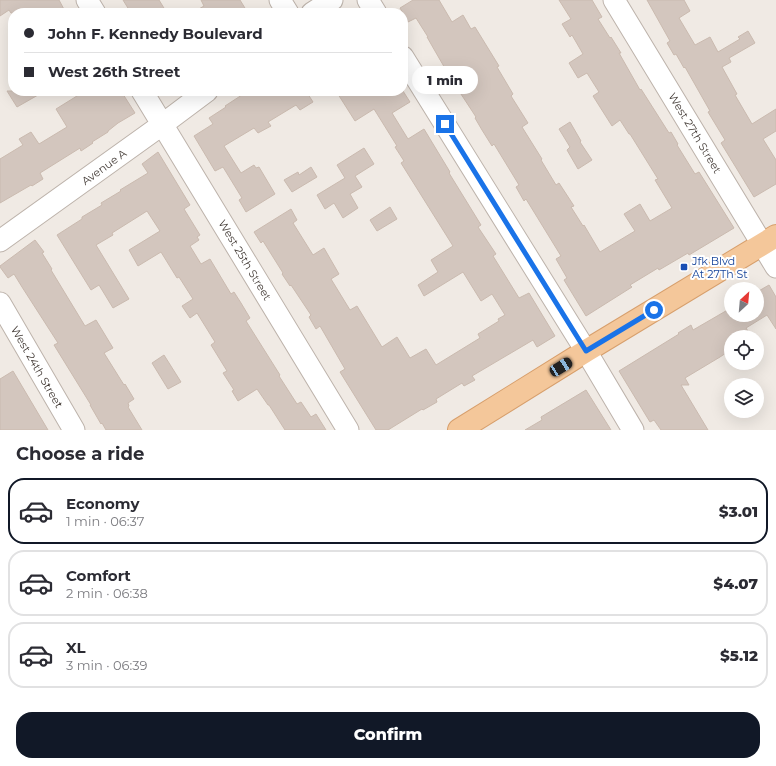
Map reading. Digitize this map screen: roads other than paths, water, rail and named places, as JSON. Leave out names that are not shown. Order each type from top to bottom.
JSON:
[{"type":"main road","points":[[459,430],[769,240]]},
{"type":"street","points":[[320,8],[332,0]]},
{"type":"street","name":"West 27th Street","points":[[614,0],[769,240],[776,267]]},
{"type":"street","points":[[408,65],[634,430]]},
{"type":"street","name":"West 25th Street","points":[[145,96],[348,430]]},
{"type":"street","name":"Avenue A","points":[[0,241],[200,96]]},
{"type":"street","name":"West 24th Street","points":[[0,303],[74,430]]},
{"type":"place","name":"Jfk Blvd At 27Th St","points":[[684,267]]}]
